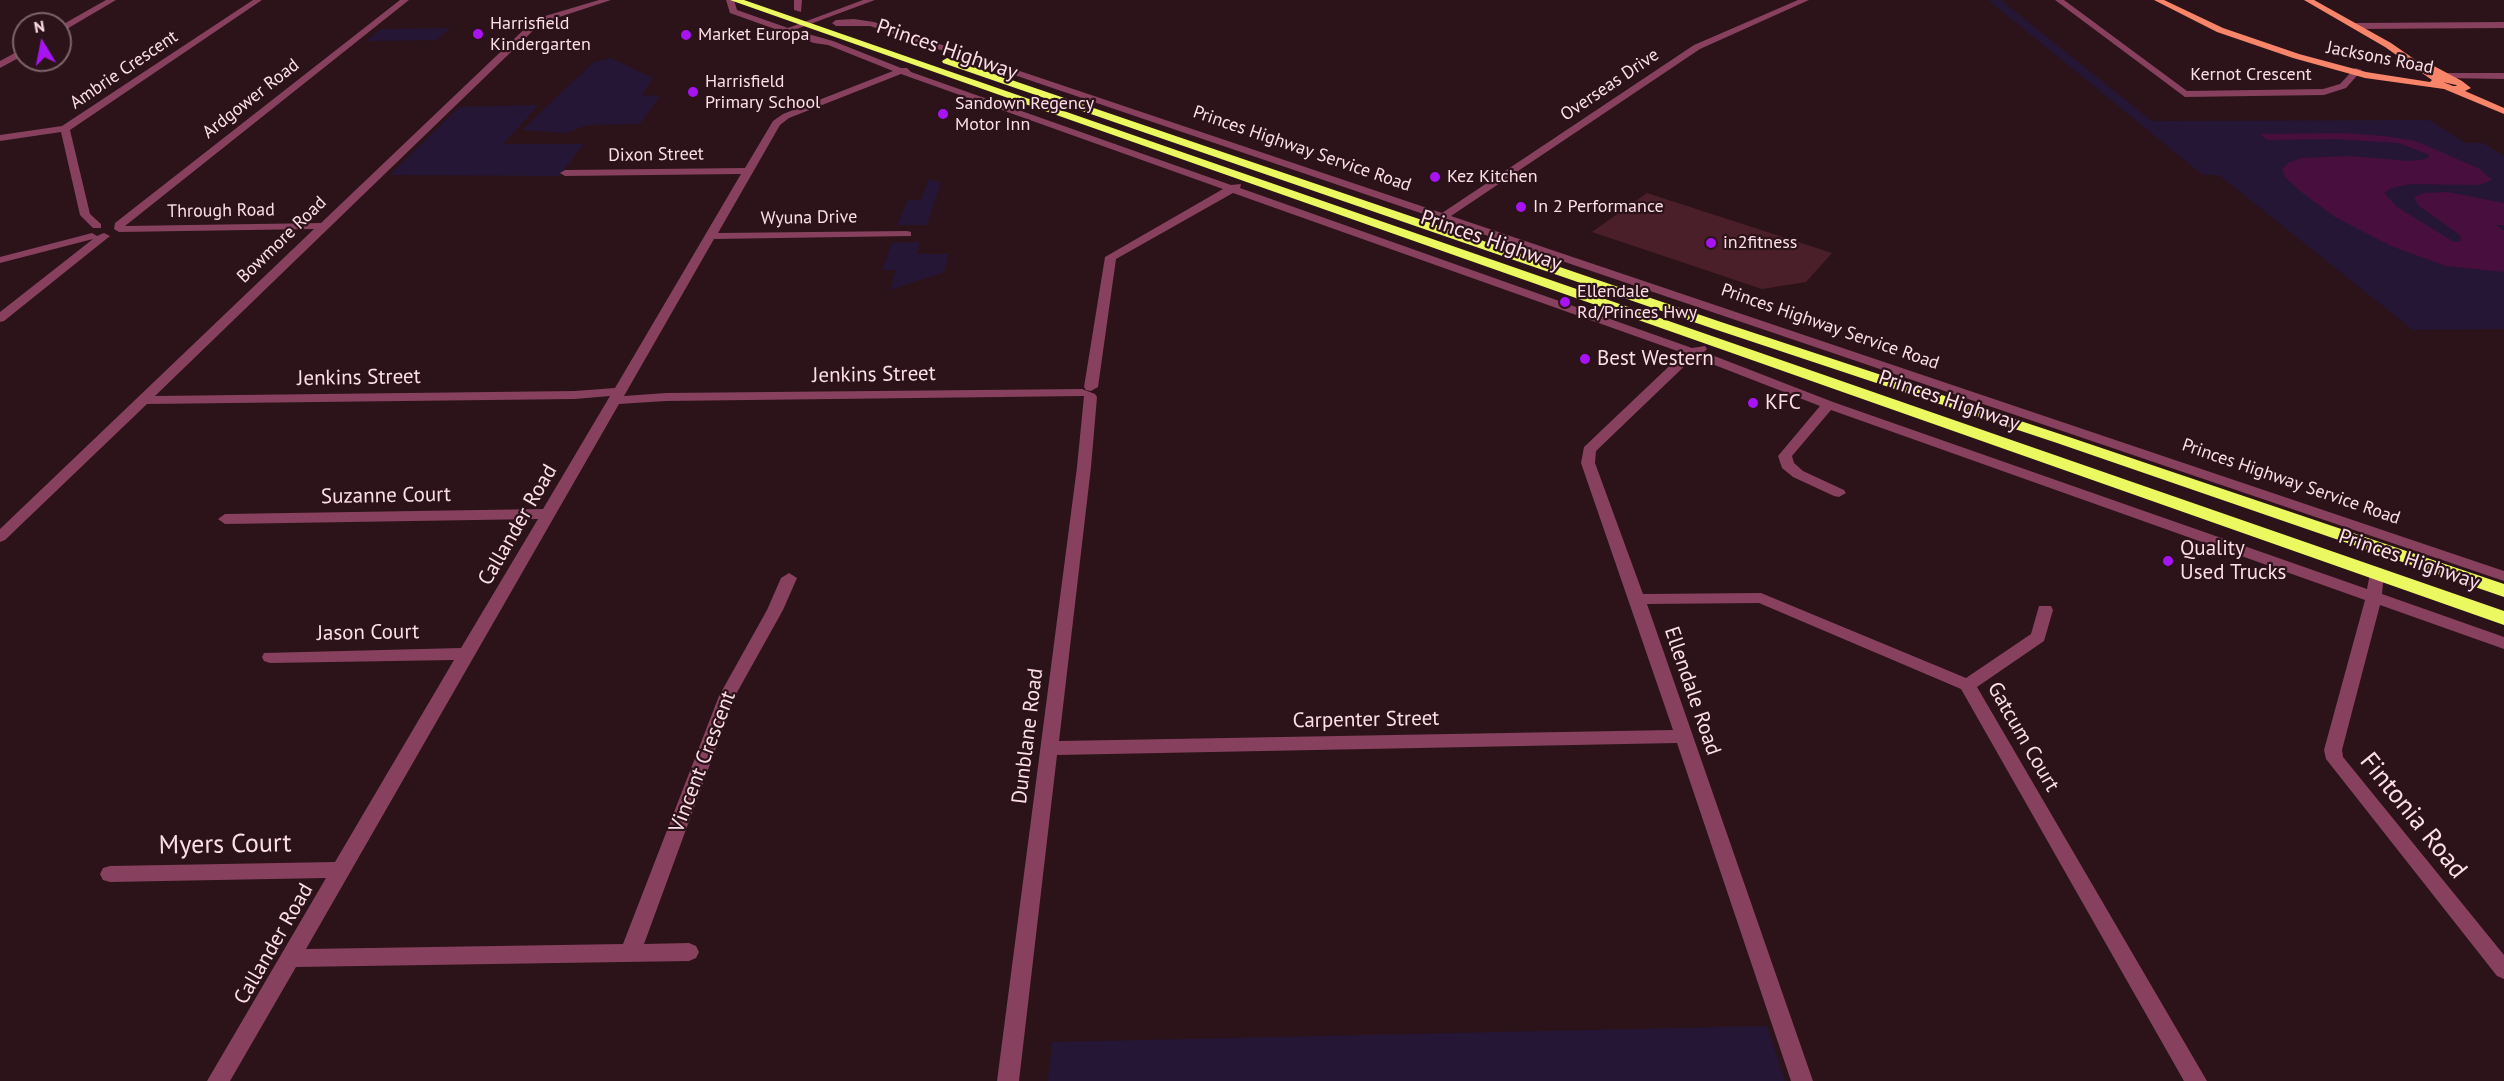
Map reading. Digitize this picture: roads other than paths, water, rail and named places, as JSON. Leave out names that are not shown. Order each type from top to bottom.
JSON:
[{"type":"highway","name":"Princes Highway","points":[[735,0],[809,20],[919,64],[1230,180],[1251,181],[2504,618]]},
{"type":"highway","name":"Princes Highway","points":[[768,0],[798,5],[809,20],[836,23],[1716,325],[2064,440],[2504,591]]},
{"type":"highway","points":[[1135,125],[1171,144],[1248,171],[1251,174],[1251,181]]},
{"type":"highway","points":[[1710,342],[1716,325]]},
{"type":"main road","name":"Jacksons Road","points":[[2158,0],[2220,30],[2312,60],[2357,72],[2445,82]]},
{"type":"main road","points":[[2308,0],[2388,45],[2445,82],[2502,110]]},
{"type":"main road","points":[[2445,82],[2466,88],[2502,110]]},
{"type":"street","points":[[72,23],[112,0]]},
{"type":"street","name":"Ambrie Crescent","points":[[98,233],[85,215],[65,129],[258,0]]},
{"type":"street","name":"Ardgower Road","points":[[119,227],[405,0]]},
{"type":"street","name":"Bowmore Road","points":[[0,537],[538,21],[607,0]]},
{"type":"street","points":[[730,0],[733,11],[830,43],[901,72],[1230,180],[1828,405],[2504,643]]},
{"type":"street","points":[[786,30],[870,0]]},
{"type":"street","name":"Overseas Drive","points":[[1443,217],[1696,47],[1805,0]]},
{"type":"street","name":"Kernot Crescent","points":[[2059,0],[2185,94],[2324,92],[2343,86],[2357,72]]},
{"type":"street","name":"Princes Highway Service Road","points":[[836,23],[871,24],[2504,576]]},
{"type":"street","points":[[2355,26],[2504,25]]},
{"type":"street","name":"Callander Road","points":[[218,1081],[748,171],[780,120],[919,64]]},
{"type":"street","points":[[2445,82],[2504,76]]},
{"type":"street","points":[[0,138],[65,129]]},
{"type":"street","name":"Dixon Street","points":[[565,173],[748,171]]},
{"type":"street","name":"Dunblane Road","points":[[1008,1081],[1050,748],[1088,392],[1111,257],[1230,180]]},
{"type":"street","name":"Through Road","points":[[98,233],[119,227],[322,226]]},
{"type":"street","points":[[0,260],[98,233]]},
{"type":"street","points":[[0,318],[98,233]]},
{"type":"street","name":"Wyuna Drive","points":[[711,236],[907,234]]},
{"type":"street","points":[[1681,332],[1689,341],[1692,352]]},
{"type":"street","name":"Ellendale Road","points":[[1710,342],[1705,347],[1692,352],[1588,450],[1587,463],[1637,599],[1802,1081]]},
{"type":"street","name":"Jenkins Street","points":[[143,400],[1088,392]]},
{"type":"street","points":[[1828,405],[1785,456],[1787,465],[1798,474],[1839,493]]},
{"type":"street","name":"Suzanne Court","points":[[225,519],[548,514]]},
{"type":"street","name":"Fintonia Road","points":[[2376,572],[2374,596],[2333,750],[2335,759],[2504,970]]},
{"type":"street","name":"Vincent Crescent","points":[[631,951],[720,712],[738,674],[775,610],[789,578]]},
{"type":"street","name":"Gatcum Court","points":[[1637,599],[1761,598],[1967,685],[2196,1081]]},
{"type":"street","points":[[1967,685],[2038,637],[2045,610]]},
{"type":"street","name":"Jason Court","points":[[270,657],[468,654]]},
{"type":"street","name":"Carpenter Street","points":[[1050,748],[1683,736]]},
{"type":"street","name":"Myers Court","points":[[110,874],[342,870]]},
{"type":"street","points":[[290,958],[631,951],[689,952]]},
{"type":"place","name":"Harrisfield Kindergarten","points":[[478,34]]},
{"type":"place","name":"Market Europa","points":[[686,35]]},
{"type":"place","name":"Harrisfield Primary School","points":[[693,92]]},
{"type":"place","name":"Sandown Regency Motor Inn","points":[[943,114]]},
{"type":"place","name":"Kez Kitchen","points":[[1435,177]]},
{"type":"place","name":"In 2 Performance","points":[[1521,207]]},
{"type":"place","name":"in2fitness","points":[[1711,243]]},
{"type":"place","name":"Ellendale Rd/Princes Hwy","points":[[1565,302]]},
{"type":"place","name":"Best Western","points":[[1585,359]]},
{"type":"place","name":"KFC","points":[[1753,403]]},
{"type":"place","name":"Quality Used Trucks","points":[[2168,561]]}]
